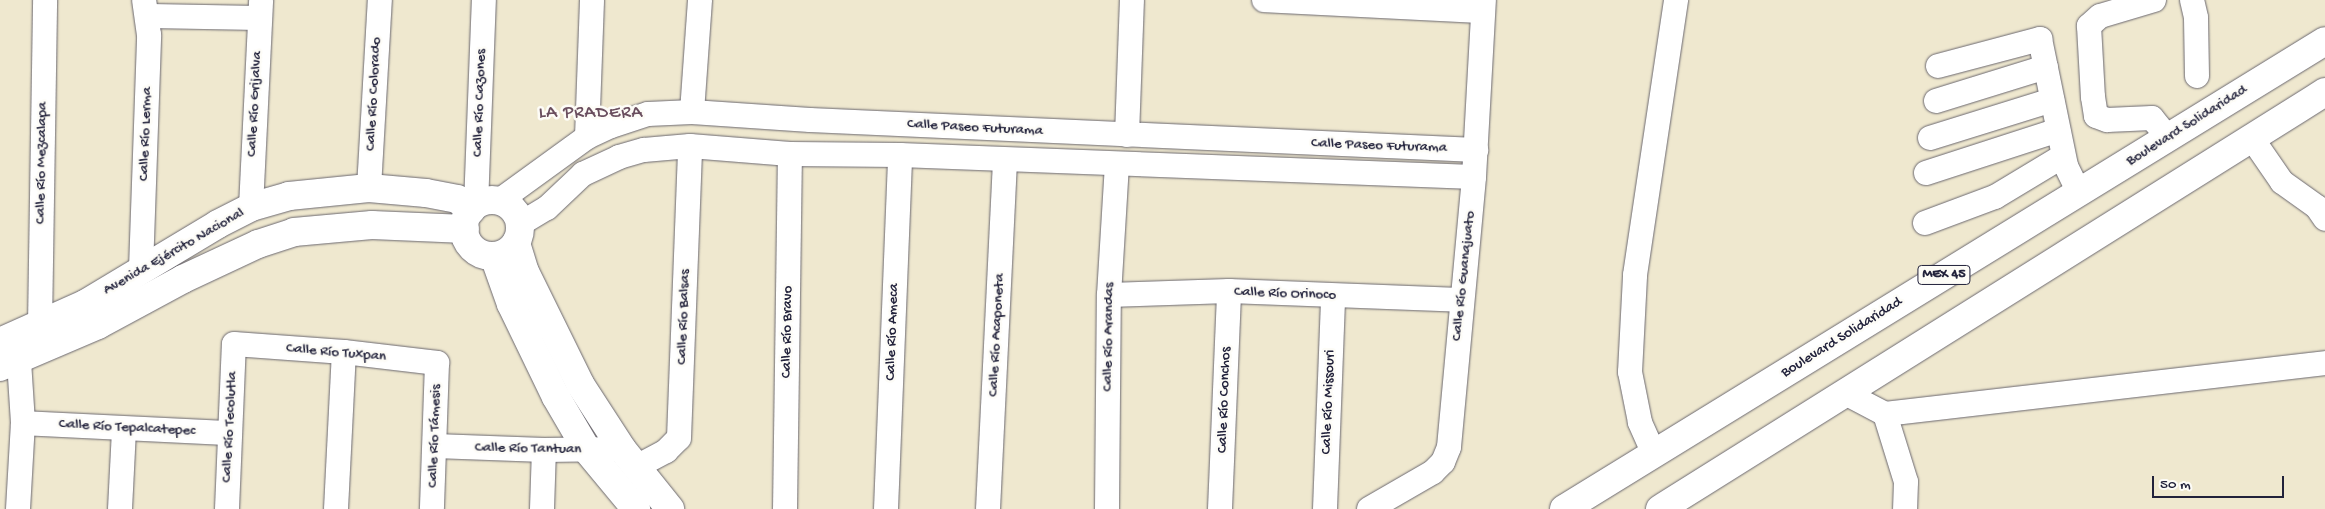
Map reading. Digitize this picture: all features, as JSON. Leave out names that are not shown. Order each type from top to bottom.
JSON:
[{"type":"main road","name":"Boulevard Solidaridad","points":[[1564,509],[2325,41]]},
{"type":"main road","name":"MEX 45","points":[[1660,509],[2252,136],[2325,92]]},
{"type":"main road","name":"Avenida Ejército Nacional","points":[[0,342],[85,304],[141,269],[251,208],[288,196],[369,188],[457,199],[478,211]]},
{"type":"main road","points":[[510,241],[477,251],[466,238],[478,211],[509,205],[510,241],[511,304],[556,397],[587,450],[636,509]]},
{"type":"main road","name":"Avenida Ejército Nacional","points":[[10,364],[98,325],[183,279],[258,244],[294,232],[372,225],[478,211]]},
{"type":"main road","points":[[510,241],[580,384],[630,457],[670,509]]},
{"type":"street","name":"Calle Río Mezcalapa","points":[[40,325],[45,0]]},
{"type":"street","name":"Calle Río Colorado","points":[[369,188],[380,0]]},
{"type":"street","name":"Calle Río Cazones","points":[[478,211],[484,0]]},
{"type":"street","points":[[587,137],[592,0]]},
{"type":"street","points":[[692,112],[700,0]]},
{"type":"street","points":[[1127,135],[1132,0]]},
{"type":"street","points":[[1264,0],[1484,6]]},
{"type":"street","points":[[1654,454],[1640,422],[1630,372],[1635,275],[1676,0]]},
{"type":"street","points":[[2154,0],[2100,16],[2089,26],[2093,97],[2096,116],[2107,120],[2152,118],[2168,138]]},
{"type":"street","points":[[2192,0],[2196,18],[2197,76]]},
{"type":"street","name":"Calle Río Guanajuato","points":[[1369,509],[1433,472],[1443,462],[1449,448],[1460,300],[1474,177],[1484,6]]},
{"type":"street","points":[[146,8],[260,9]]},
{"type":"street","name":"Calle Río Lerma","points":[[141,269],[146,8]]},
{"type":"street","name":"Calle Río Grijalva","points":[[251,208],[260,9]]},
{"type":"street","points":[[1938,66],[2040,39],[2064,156],[2079,192]]},
{"type":"street","points":[[1936,101],[2046,67]]},
{"type":"street","points":[[1930,138],[2052,100]]},
{"type":"street","name":"Calle Paseo Futurama","points":[[478,211],[587,137],[648,114],[692,112],[854,122],[1476,150]]},
{"type":"street","points":[[851,153],[854,122]]},
{"type":"street","points":[[1926,173],[2058,130]]},
{"type":"street","points":[[1065,162],[1067,132]]},
{"type":"street","points":[[1152,166],[1154,136]]},
{"type":"street","points":[[2252,136],[2282,182],[2317,208],[2325,219]]},
{"type":"street","name":"Calle Paseo Futurama","points":[[510,241],[583,174],[619,157],[644,150],[690,146],[790,154],[851,153],[1117,166],[1474,177]]},
{"type":"street","name":"Calle Río Balsas","points":[[630,457],[666,451],[680,438],[690,146]]},
{"type":"street","name":"Calle Río Bravo","points":[[785,509],[790,154]]},
{"type":"street","name":"Calle Río Ameca","points":[[886,509],[900,155]]},
{"type":"street","points":[[1925,224],[1995,197],[2064,156]]},
{"type":"street","name":"Calle Río Acaponeta","points":[[988,509],[1005,161]]},
{"type":"street","name":"Calle Río Arandas","points":[[1106,509],[1109,295],[1117,166]]},
{"type":"street","name":"Calle Río Orinoco","points":[[1109,295],[1229,291],[1460,300]]},
{"type":"street","name":"Calle Río Conchos","points":[[1220,509],[1229,291]]},
{"type":"street","name":"Calle Río Missouri","points":[[1325,509],[1334,296]]},
{"type":"street","name":"Calle Río Tuxpan","points":[[234,344],[344,352],[437,363]]},
{"type":"street","name":"Calle Río Tecolutla","points":[[227,509],[234,344]]},
{"type":"street","points":[[336,509],[344,352]]},
{"type":"street","name":"Calle Río Támesis","points":[[432,509],[437,363]]},
{"type":"street","points":[[10,364],[24,423],[18,509]]},
{"type":"street","points":[[1845,393],[1885,414],[2325,364]]},
{"type":"street","points":[[1885,414],[1906,482],[1905,509]]},
{"type":"street","name":"Calle Río Tepalcatepec","points":[[24,423],[230,433]]},
{"type":"street","points":[[120,509],[124,429]]},
{"type":"street","name":"Calle Río Tantuan","points":[[435,446],[587,450],[630,457]]},
{"type":"street","points":[[542,509],[544,450]]},
{"type":"district","name":"LA PRADERA","points":[[591,114]]}]
